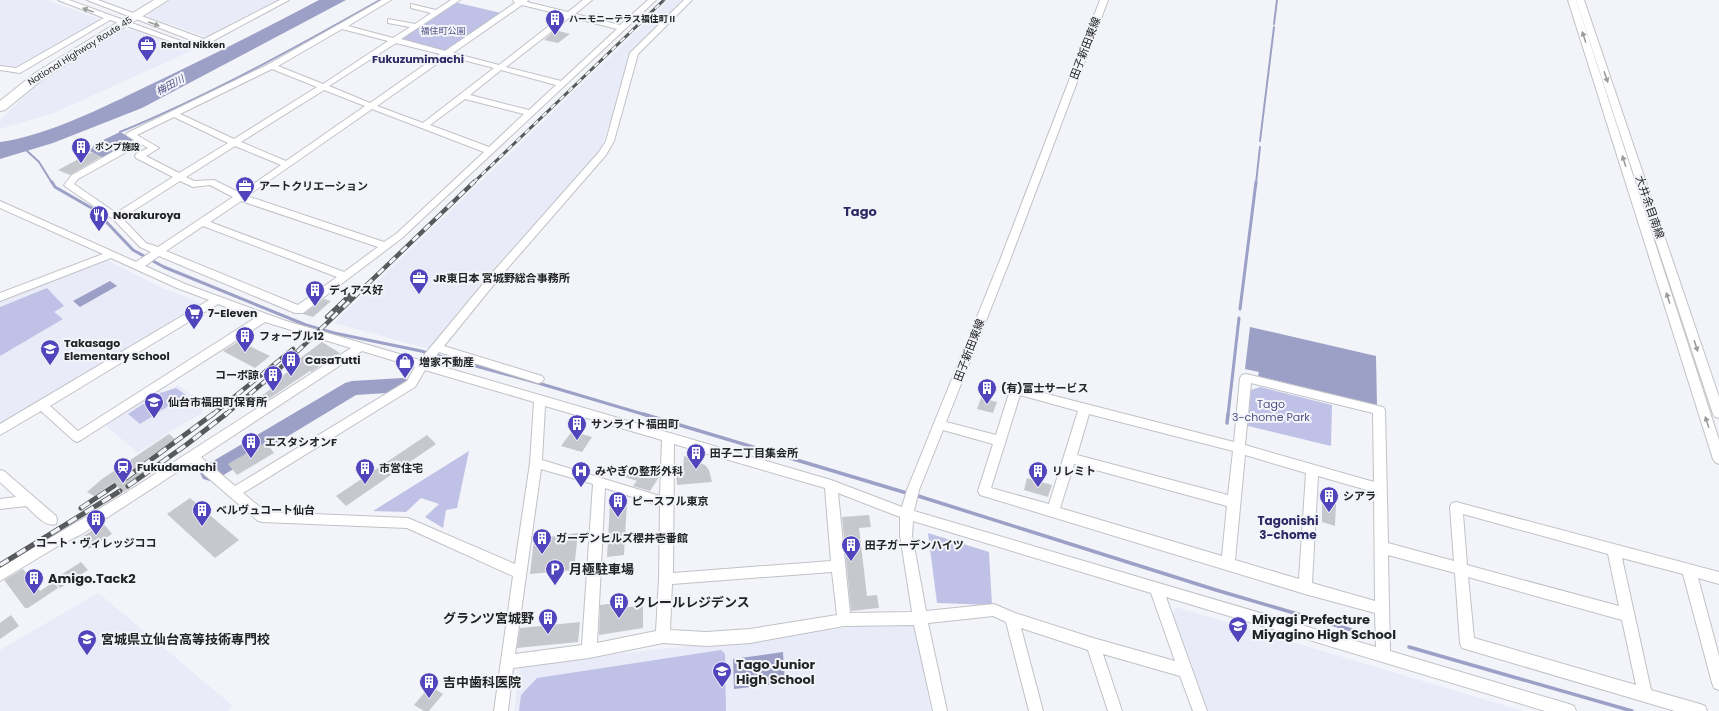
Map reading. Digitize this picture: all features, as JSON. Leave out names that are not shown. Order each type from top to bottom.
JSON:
[{"type":"highway","name":"National Highway Route 45","points":[[0,97],[20,81],[47,63],[153,0]]},
{"type":"highway","name":"National Highway Route 45","points":[[0,106],[39,76],[124,18],[162,0]]},
{"type":"street","points":[[62,0],[204,42]]},
{"type":"street","points":[[91,0],[124,18],[189,46],[204,42],[285,0]]},
{"type":"street","points":[[386,246],[240,197],[211,182],[193,184],[139,156],[155,148],[130,135],[272,66],[387,0]]},
{"type":"street","points":[[116,217],[323,87],[456,0]]},
{"type":"street","points":[[510,0],[522,1],[568,15],[622,28]]},
{"type":"street","points":[[424,126],[502,68],[588,0]]},
{"type":"street","points":[[141,140],[75,177],[69,184],[116,217],[143,245],[156,253],[299,310],[386,246],[490,151],[529,113],[563,84],[652,0]]},
{"type":"street","points":[[234,493],[412,384],[426,363],[496,275],[603,153],[610,142],[634,53],[688,0]]},
{"type":"street","name":"田子新田東線","points":[[940,711],[920,618],[906,534],[911,502],[1104,0]]},
{"type":"street","points":[[1572,0],[1719,459]]},
{"type":"street","name":"大井余目南線","points":[[1580,0],[1719,414]]},
{"type":"street","points":[[140,264],[240,197],[522,1]]},
{"type":"street","points":[[414,6],[437,12]]},
{"type":"street","points":[[0,68],[17,71],[124,18]]},
{"type":"street","points":[[391,21],[415,26]]},
{"type":"street","points":[[340,26],[446,55],[563,84]]},
{"type":"street","points":[[272,66],[371,106],[490,151]]},
{"type":"street","points":[[465,96],[529,113]]},
{"type":"street","points":[[174,114],[235,143],[287,164]]},
{"type":"street","points":[[0,204],[113,254],[140,264],[217,300],[359,348],[426,363],[540,401],[831,486],[911,502],[1156,589],[1569,711]]},
{"type":"street","points":[[202,222],[346,276]]},
{"type":"street","points":[[0,297],[113,254]]},
{"type":"street","points":[[0,430],[217,300]]},
{"type":"street","points":[[42,405],[77,437],[264,317]]},
{"type":"street","points":[[0,575],[59,538],[83,526],[359,348]]},
{"type":"street","points":[[438,349],[538,379]]},
{"type":"street","points":[[1228,563],[1246,378],[1379,410],[1383,656]]},
{"type":"street","points":[[1380,489],[1238,448],[1016,390],[984,492],[1053,510],[1305,588],[1382,609]]},
{"type":"street","points":[[501,711],[536,463],[540,401]]},
{"type":"street","points":[[1053,510],[1085,407]]},
{"type":"street","points":[[940,425],[1000,441]]},
{"type":"street","points":[[663,636],[666,579],[668,439]]},
{"type":"street","points":[[192,457],[263,517],[408,523],[520,573]]},
{"type":"street","points":[[1070,458],[1233,502]]},
{"type":"street","points":[[536,463],[599,481],[666,503]]},
{"type":"street","points":[[1305,588],[1312,470]]},
{"type":"street","points":[[0,475],[50,520]]},
{"type":"street","points":[[589,651],[599,481]]},
{"type":"street","points":[[831,486],[844,620]]},
{"type":"street","points":[[0,504],[28,500]]},
{"type":"street","points":[[1700,711],[1467,643],[1456,507],[1719,578]]},
{"type":"street","points":[[1381,547],[1628,615]]},
{"type":"street","points":[[1614,550],[1645,694]]},
{"type":"street","points":[[666,579],[838,566]]},
{"type":"street","points":[[1689,570],[1719,682]]},
{"type":"street","points":[[1156,589],[1200,711]]},
{"type":"street","points":[[507,662],[589,651],[663,636],[707,639],[750,636],[844,620],[920,618],[994,610],[1012,618],[1093,645],[1184,670]]},
{"type":"street","points":[[1012,618],[1036,711]]},
{"type":"street","points":[[1093,645],[1115,711]]},
{"type":"shaded area","points":[[0,0],[46,0],[103,20],[23,65],[15,67],[0,65]]},
{"type":"shaded area","points":[[170,0],[283,0],[212,36],[206,37],[148,17],[149,13]]},
{"type":"shaded area","points":[[669,0],[685,0],[631,54],[616,105],[599,154],[488,275],[429,349],[334,323]]},
{"type":"shaded area","points":[[131,29],[193,50],[54,113],[0,129],[0,120],[33,88],[50,75],[120,31]]},
{"type":"shaded area","name":"Takasago Elementary School","points":[[107,260],[162,288],[202,303],[201,306],[0,426],[0,300]]},
{"type":"shaded area","name":"仙台市福田町保育所","points":[[178,385],[208,407],[202,410],[203,413],[176,428],[138,453],[105,425],[150,396],[153,397],[160,391],[164,393]]},
{"type":"shaded area","name":"宮城県立仙台高等技術専門校","points":[[98,593],[233,706],[228,711],[0,711],[0,650]]},
{"type":"shaded area","name":"Miyagi Prefecture Miyagino High School","points":[[1176,607],[1523,711],[1206,711],[1171,617]]},
{"type":"shaded area","name":"Tago Junior High School","points":[[907,621],[915,627],[931,711],[514,711],[520,665]]},
{"type":"green space","name":"福住町公園","points":[[454,2],[501,13],[446,52],[397,39]]},
{"type":"green space","points":[[47,288],[64,306],[54,312],[63,319],[0,356],[0,307]]},
{"type":"green space","name":"Tago 3-chome Park","points":[[1260,387],[1332,405],[1331,446],[1248,426],[1251,390]]},
{"type":"green space","points":[[176,388],[186,395],[140,424],[128,414],[160,393]]},
{"type":"green space","points":[[469,451],[457,508],[446,510],[443,528],[425,517],[439,504],[421,498],[406,512],[373,511]]},
{"type":"green space","points":[[928,533],[989,552],[992,605],[937,603]]},
{"type":"green space","points":[[721,650],[725,654],[726,711],[519,711],[521,695],[537,678]]},
{"type":"water","name":"梅田川","points":[[319,0],[346,0],[142,108],[53,143],[0,159],[0,142],[17,139],[70,122],[206,58]]},
{"type":"water","points":[[120,132],[135,140],[103,158],[90,151],[95,144]]},
{"type":"water","points":[[110,281],[117,286],[80,307],[73,301]]},
{"type":"water","points":[[1250,327],[1376,356],[1377,405],[1258,376],[1259,372],[1245,369]]},
{"type":"water","points":[[783,652],[785,683],[734,689],[733,659]]},
{"type":"building","name":"ハーモニーテラス福住町Ⅱ","points":[[555,30],[570,34],[558,43],[544,40]]},
{"type":"building","name":"ポンプ施設","points":[[92,152],[101,157],[70,175],[58,170]]},
{"type":"building","name":"ディアス好","points":[[324,299],[331,301],[313,317],[303,314]]},
{"type":"building","name":"フォーブル12","points":[[239,341],[270,356],[255,368],[223,351]]},
{"type":"building","points":[[322,342],[340,353],[267,400],[260,397],[281,381],[278,379],[299,364],[295,362]]},
{"type":"building","name":"(有)富士サービス","points":[[981,398],[997,402],[993,413],[977,409]]},
{"type":"building","name":"サンライト福田町","points":[[572,431],[592,437],[582,452],[561,446]]},
{"type":"building","name":"Fukudamachi","points":[[169,434],[175,439],[143,462],[151,469],[127,485],[130,488],[124,492],[113,483],[94,496],[87,492],[102,479]]},
{"type":"building","points":[[427,435],[436,444],[346,506],[336,496]]},
{"type":"building","name":"エスタシオンF","points":[[266,442],[274,453],[237,475],[228,464]]},
{"type":"building","name":"田子二丁目集会所","points":[[684,456],[705,465],[709,470],[712,482],[677,485],[676,471],[683,472]]},
{"type":"building","points":[[622,464],[659,477],[650,491],[633,486],[637,481],[615,474]]},
{"type":"building","name":"リレミト","points":[[1027,478],[1052,485],[1048,497],[1024,490]]},
{"type":"building","name":"ベルヴュコート仙台","points":[[190,498],[239,540],[215,558],[167,514]]},
{"type":"building","name":"シアラ","points":[[1322,500],[1336,504],[1335,526],[1322,522]]},
{"type":"building","points":[[627,502],[624,555],[607,557],[610,503]]},
{"type":"building","name":"田子ガーデンハイツ","points":[[869,515],[871,527],[859,528],[867,596],[877,595],[879,608],[851,611],[842,517]]},
{"type":"building","name":"コート・ヴィレッジココ","points":[[103,523],[112,534],[89,549],[79,539]]},
{"type":"building","points":[[578,533],[574,570],[530,574],[534,539]]},
{"type":"building","points":[[81,562],[88,570],[60,588],[53,580]]},
{"type":"building","points":[[23,569],[40,591],[54,582],[58,588],[28,608],[25,608],[4,580]]},
{"type":"building","name":"クレールレジデンス","points":[[616,603],[616,609],[643,605],[643,628],[599,635],[600,605]]},
{"type":"building","points":[[11,615],[19,626],[0,639],[0,623]]},
{"type":"building","name":"グランツ宮城野","points":[[580,622],[578,642],[517,648],[520,628]]},
{"type":"building","name":"吉中歯科医院","points":[[430,686],[443,694],[429,711],[424,711],[414,705]]},
{"type":"waterway","points":[[120,132],[154,118],[219,87],[380,0]]},
{"type":"waterway","points":[[1274,24],[1277,0]]},
{"type":"waterway","points":[[1260,141],[1274,27]]},
{"type":"waterway","points":[[1256,183],[1260,147]]},
{"type":"waterway","points":[[25,149],[39,162],[52,183]]},
{"type":"waterway","points":[[52,182],[55,187],[95,210],[133,250],[164,267],[306,325],[334,333],[421,351],[538,383],[646,415]]},
{"type":"waterway","points":[[1240,309],[1256,182]]},
{"type":"waterway","points":[[1228,415],[1239,318]]},
{"type":"waterway","points":[[210,473],[352,388],[402,385]]},
{"type":"waterway","points":[[643,414],[910,494]]},
{"type":"waterway","points":[[1227,423],[1228,414]]},
{"type":"waterway","points":[[915,495],[1216,590],[1372,636]]},
{"type":"waterway","points":[[1409,647],[1632,711]]},
{"type":"railway","points":[[473,183],[664,0]]},
{"type":"railway","points":[[225,415],[276,372],[474,182]]},
{"type":"railway","points":[[327,317],[350,295]]},
{"type":"railway","points":[[212,415],[293,349]]},
{"type":"railway","points":[[126,478],[213,414]]},
{"type":"railway","points":[[128,486],[186,445],[226,414]]},
{"type":"railway","points":[[81,508],[114,486]]},
{"type":"railway","points":[[0,565],[120,491]]},
{"type":"place","name":"ハーモニーテラス福住町Ⅱ","points":[[555,36]]},
{"type":"place","name":"Rental Nikken","points":[[147,62]]},
{"type":"place","name":"ポンプ施設","points":[[81,164]]},
{"type":"place","name":"アートクリエーション","points":[[245,203]]},
{"type":"place","name":"Norakuroya","points":[[99,232]]},
{"type":"place","name":"JR東日本 宮城野総合事務所","points":[[419,295]]},
{"type":"place","name":"ディアス好","points":[[315,307]]},
{"type":"place","name":"7-Eleven","points":[[194,330]]},
{"type":"place","name":"フォーブル12","points":[[245,353]]},
{"type":"place","name":"Takasago Elementary School","points":[[50,366]]},
{"type":"place","name":"CasaTutti","points":[[291,377]]},
{"type":"place","name":"増家不動産","points":[[405,379]]},
{"type":"place","name":"コーポ諒","points":[[273,392]]},
{"type":"place","name":"(有)富士サービス","points":[[987,405]]},
{"type":"place","name":"仙台市福田町保育所","points":[[154,419]]},
{"type":"place","name":"サンライト福田町","points":[[577,441]]},
{"type":"place","name":"エスタシオンF","points":[[251,459]]},
{"type":"place","name":"田子二丁目集会所","points":[[696,470]]},
{"type":"place","name":"Fukudamachi","points":[[123,484]]},
{"type":"place","name":"市営住宅","points":[[365,485]]},
{"type":"place","name":"みやぎの整形外科","points":[[581,488]]},
{"type":"place","name":"リレミト","points":[[1038,488]]},
{"type":"place","name":"シアラ","points":[[1329,513]]},
{"type":"place","name":"ピースフル東京","points":[[618,518]]},
{"type":"place","name":"ベルヴュコート仙台","points":[[202,527]]},
{"type":"place","name":"コート・ヴィレッジココ","points":[[96,536]]},
{"type":"place","name":"ガーデンヒルズ櫻井壱番館","points":[[542,555]]},
{"type":"place","name":"田子ガーデンハイツ","points":[[851,562]]},
{"type":"place","name":"月極駐車場","points":[[555,586]]},
{"type":"place","name":"Amigo.Tack2","points":[[34,595]]},
{"type":"place","name":"クレールレジデンス","points":[[619,619]]},
{"type":"place","name":"グランツ宮城野","points":[[548,635]]},
{"type":"place","name":"Miyagi Prefecture Miyagino High School","points":[[1238,643]]},
{"type":"place","name":"宮城県立仙台高等技術専門校","points":[[87,656]]},
{"type":"place","name":"Tago Junior High School","points":[[722,688]]},
{"type":"place","name":"吉中歯科医院","points":[[429,699]]},
{"type":"district","name":"Fukuzumimachi","points":[[418,59]]},
{"type":"district","name":"Tago","points":[[860,211]]},
{"type":"district","name":"Tagonishi 3-chome","points":[[1288,527]]}]
